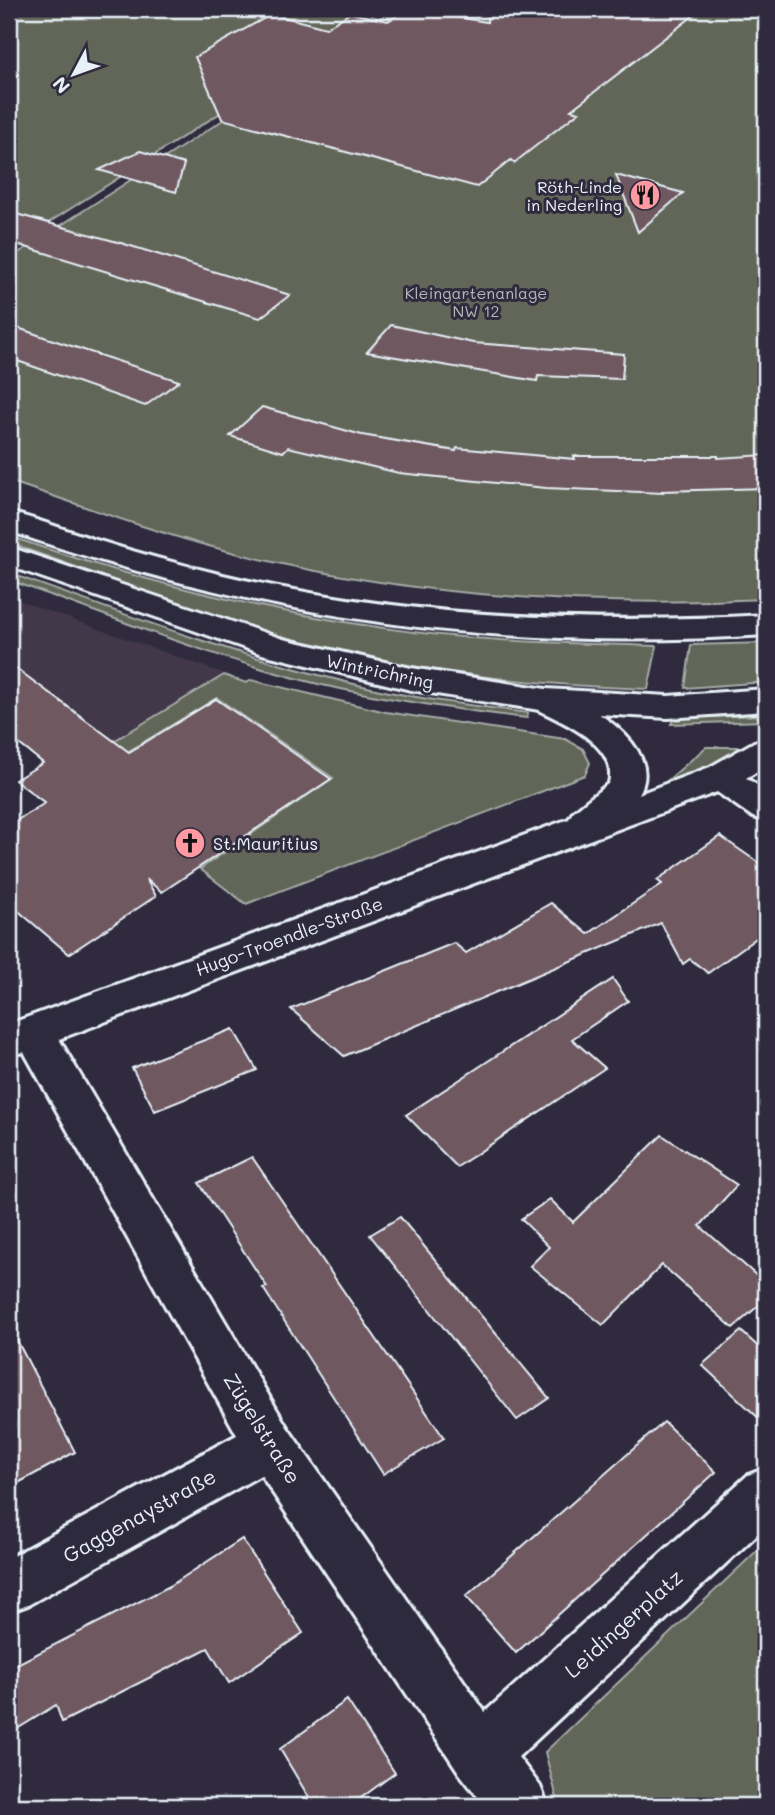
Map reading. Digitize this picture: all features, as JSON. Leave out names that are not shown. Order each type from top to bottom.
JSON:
[{"type":"street","points":[[9,521],[183,573],[295,600],[497,626],[683,631],[766,625]]},
{"type":"street","name":"Wintrichring","points":[[9,556],[274,647],[411,679],[546,700],[668,707],[766,700]]},
{"type":"street","name":"Hugo-Troendle-Straße","points":[[546,700],[594,726],[627,765],[628,781],[616,798],[569,834]]},
{"type":"street","name":"Hugo-Troendle-Straße","points":[[21,1036],[723,776],[766,750]]},
{"type":"street","points":[[723,776],[735,789],[766,808]]},
{"type":"street","name":"Zügelstraße","points":[[21,1036],[269,1444],[480,1754],[520,1806]]},
{"type":"street","name":"Gaggenaystraße","points":[[9,1586],[269,1444]]},
{"type":"street","name":"Leidingerplatz","points":[[480,1754],[766,1492]]},
{"type":"shaded area","points":[[9,597],[225,674],[97,750],[76,734],[36,758],[9,736]]},
{"type":"green space","points":[[9,9],[383,9],[9,248]]},
{"type":"green space","name":"Kleingartenanlage NW 12","points":[[394,9],[766,9],[766,599],[554,599],[483,594],[342,576],[273,562],[180,538],[9,481],[9,259]]},
{"type":"green space","points":[[9,536],[150,580],[343,622],[457,637],[657,646],[648,689],[510,680],[441,671],[327,649],[235,622],[9,543]]},
{"type":"green space","points":[[9,573],[193,638],[286,666],[398,694],[528,713],[527,718],[399,700],[282,675],[164,637],[9,580]]},
{"type":"green space","points":[[766,643],[766,682],[685,688],[691,645]]},
{"type":"green space","points":[[224,675],[246,683],[251,680],[386,712],[565,739],[583,749],[590,763],[585,775],[246,904],[200,869],[333,778],[217,698],[84,778],[97,751]]},
{"type":"green space","points":[[766,715],[766,721],[671,724],[674,718]]},
{"type":"green space","points":[[706,747],[750,747],[731,759],[669,785],[667,781]]},
{"type":"green space","points":[[766,1542],[766,1806],[559,1806],[545,1752]]},
{"type":"building","points":[[408,9],[487,22],[488,9],[702,9],[571,110],[579,112],[514,163],[511,160],[477,187],[222,119],[195,57],[272,14],[326,28],[350,13],[388,21]]},
{"type":"building","points":[[140,151],[184,164],[176,192],[99,170]]},
{"type":"building","name":"Röth-Linde in Nederling","points":[[616,175],[683,193],[638,232]]},
{"type":"building","points":[[9,212],[290,295],[260,318],[9,242]]},
{"type":"building","points":[[9,325],[179,381],[145,406],[9,358]]},
{"type":"building","points":[[391,325],[473,343],[624,354],[622,379],[538,376],[537,381],[367,352]]},
{"type":"building","points":[[262,407],[362,435],[456,451],[457,448],[575,459],[574,456],[718,458],[766,455],[766,488],[662,491],[663,493],[546,488],[399,473],[288,447],[283,452],[230,436]]},
{"type":"building","name":"St.Mauritius","points":[[9,663],[129,752],[216,699],[331,779],[162,892],[146,879],[156,896],[69,954],[9,903],[9,825],[45,803],[15,780],[43,763],[9,736]]},
{"type":"building","points":[[720,836],[766,868],[766,931],[708,973],[690,959],[683,964],[661,923],[344,1056],[291,1009],[454,943],[466,953],[551,903],[588,934],[662,884],[657,880]]},
{"type":"building","points":[[613,979],[628,1001],[572,1039],[605,1068],[457,1167],[406,1115]]},
{"type":"building","points":[[233,1029],[257,1070],[155,1111],[132,1068]]},
{"type":"building","points":[[662,1135],[737,1185],[700,1226],[766,1284],[766,1299],[733,1328],[662,1265],[603,1325],[530,1266],[549,1247],[521,1219],[550,1199],[573,1222]]},
{"type":"building","points":[[252,1157],[444,1438],[383,1474],[199,1183]]},
{"type":"building","points":[[400,1217],[549,1398],[517,1420],[370,1235]]},
{"type":"building","points":[[9,1325],[75,1452],[9,1488]]},
{"type":"building","points":[[741,1331],[766,1354],[766,1425],[702,1365]]},
{"type":"building","points":[[664,1422],[716,1472],[516,1653],[466,1596]]},
{"type":"building","points":[[242,1539],[303,1633],[229,1683],[208,1648],[62,1722],[56,1705],[9,1734],[9,1668],[170,1586]]},
{"type":"building","points":[[347,1700],[395,1773],[350,1806],[314,1806],[280,1749]]},
{"type":"place","name":"Röth-Linde in Nederling","points":[[645,195]]},
{"type":"place","name":"St.Mauritius","points":[[190,843]]}]
